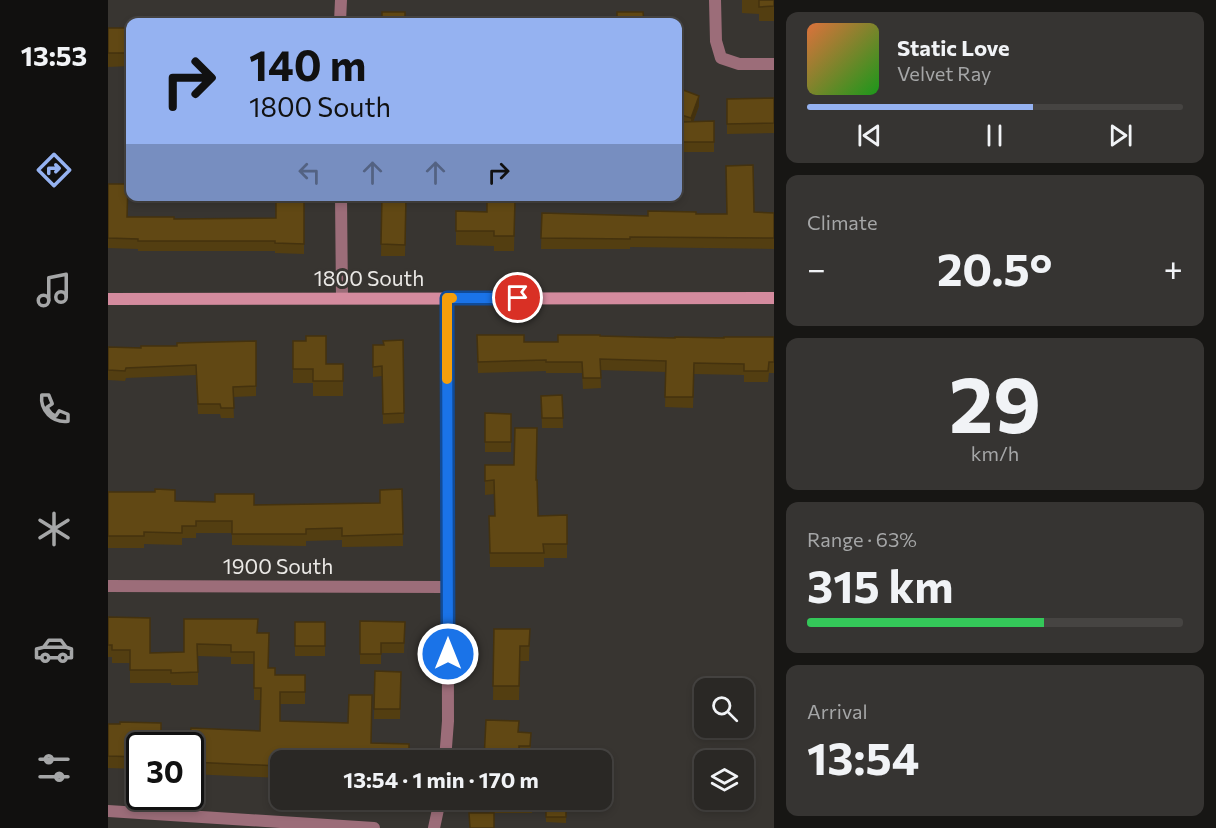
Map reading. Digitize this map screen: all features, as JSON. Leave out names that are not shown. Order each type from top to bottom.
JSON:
[{"type":"street","points":[[340,0],[340,18]]},
{"type":"street","points":[[715,0],[716,41],[721,58],[739,64],[774,64]]},
{"type":"street","points":[[341,201],[342,298]]},
{"type":"street","points":[[446,750],[448,721],[447,298]]},
{"type":"street","name":"1800 South","points":[[108,299],[774,298]]},
{"type":"street","name":"1900 South","points":[[108,586],[448,587]]},
{"type":"street","points":[[434,828],[438,810]]},
{"type":"street","points":[[108,811],[374,828]]},
{"type":"building","points":[[759,0],[774,0],[774,6],[759,7]]},
{"type":"building","points":[[382,12],[405,12],[405,18],[382,18]]},
{"type":"building","points":[[617,12],[643,12],[644,18],[558,18],[617,17]]},
{"type":"building","points":[[456,17],[500,18],[456,18]]},
{"type":"building","points":[[108,28],[126,28],[126,53],[108,53]]},
{"type":"building","points":[[682,90],[699,96],[691,118],[682,115]]},
{"type":"building","points":[[774,98],[774,123],[727,124],[727,99]]},
{"type":"building","points":[[714,121],[714,142],[682,142],[682,122]]},
{"type":"building","points":[[753,165],[754,212],[774,213],[774,238],[541,238],[542,213],[648,216],[648,211],[727,214],[726,166]]},
{"type":"building","points":[[108,184],[126,184],[127,217],[276,218],[276,201],[304,201],[304,244],[275,243],[275,241],[138,241],[138,239],[108,238]]},
{"type":"building","points":[[382,201],[406,201],[405,245],[381,244]]},
{"type":"building","points":[[487,201],[515,201],[514,236],[494,236],[494,231],[456,231],[456,211],[487,212]]},
{"type":"building","points":[[477,335],[524,335],[524,342],[558,342],[558,335],[675,338],[774,337],[774,362],[769,362],[768,371],[744,371],[744,364],[694,363],[693,397],[665,397],[666,361],[600,359],[601,378],[583,378],[582,362],[546,362],[546,360],[478,362]]},
{"type":"building","points":[[306,336],[326,336],[326,364],[343,364],[343,381],[313,381],[313,369],[293,369],[293,341],[306,341]]},
{"type":"building","points":[[403,340],[404,413],[383,414],[382,366],[373,367],[373,345],[384,345],[383,341]]},
{"type":"building","points":[[256,341],[256,386],[233,387],[234,408],[221,408],[220,404],[198,404],[196,365],[126,368],[125,371],[108,370],[108,347],[141,348],[141,346],[177,346],[177,343]]},
{"type":"building","points":[[562,395],[563,418],[542,418],[541,396]]},
{"type":"building","points":[[485,413],[511,414],[511,442],[485,442]]},
{"type":"building","points":[[515,428],[537,428],[538,516],[567,515],[567,544],[543,544],[544,553],[490,553],[489,516],[495,516],[494,480],[485,481],[485,465],[514,465]]},
{"type":"building","points":[[155,489],[175,490],[175,501],[215,502],[215,494],[254,494],[254,505],[380,503],[380,490],[402,489],[403,534],[342,536],[342,528],[306,529],[306,534],[232,534],[232,521],[196,521],[196,526],[182,526],[182,533],[144,532],[144,536],[108,536],[108,492],[155,492]]},
{"type":"building","points":[[108,617],[150,618],[150,653],[184,652],[184,619],[258,619],[257,633],[269,633],[268,668],[275,668],[275,675],[305,675],[305,692],[280,692],[280,721],[348,723],[349,695],[372,695],[371,743],[409,744],[409,750],[270,750],[270,766],[204,763],[204,732],[191,732],[191,728],[260,731],[261,688],[254,688],[254,652],[231,652],[231,645],[197,644],[198,672],[171,673],[171,670],[130,670],[130,650],[112,650],[112,645],[108,645]]},
{"type":"building","points":[[360,621],[405,622],[404,643],[381,643],[381,654],[360,654]]},
{"type":"building","points":[[295,622],[325,622],[325,646],[295,646]]},
{"type":"building","points":[[494,629],[530,629],[529,646],[520,646],[519,686],[493,686]]},
{"type":"building","points":[[375,671],[401,672],[400,709],[374,709]]},
{"type":"building","points":[[486,720],[519,721],[518,732],[531,733],[530,746],[519,746],[519,750],[484,750]]},
{"type":"building","points":[[161,723],[161,732],[126,732],[126,757],[108,756],[108,724]]},
{"type":"building","points":[[546,810],[566,810],[566,817],[546,817]]},
{"type":"building","points":[[469,813],[494,813],[494,828],[470,828]]},
{"type":"slow traffic","points":[[447,379],[447,298],[452,298]]},
{"type":"route","points":[[448,654],[447,298],[518,298]]}]
